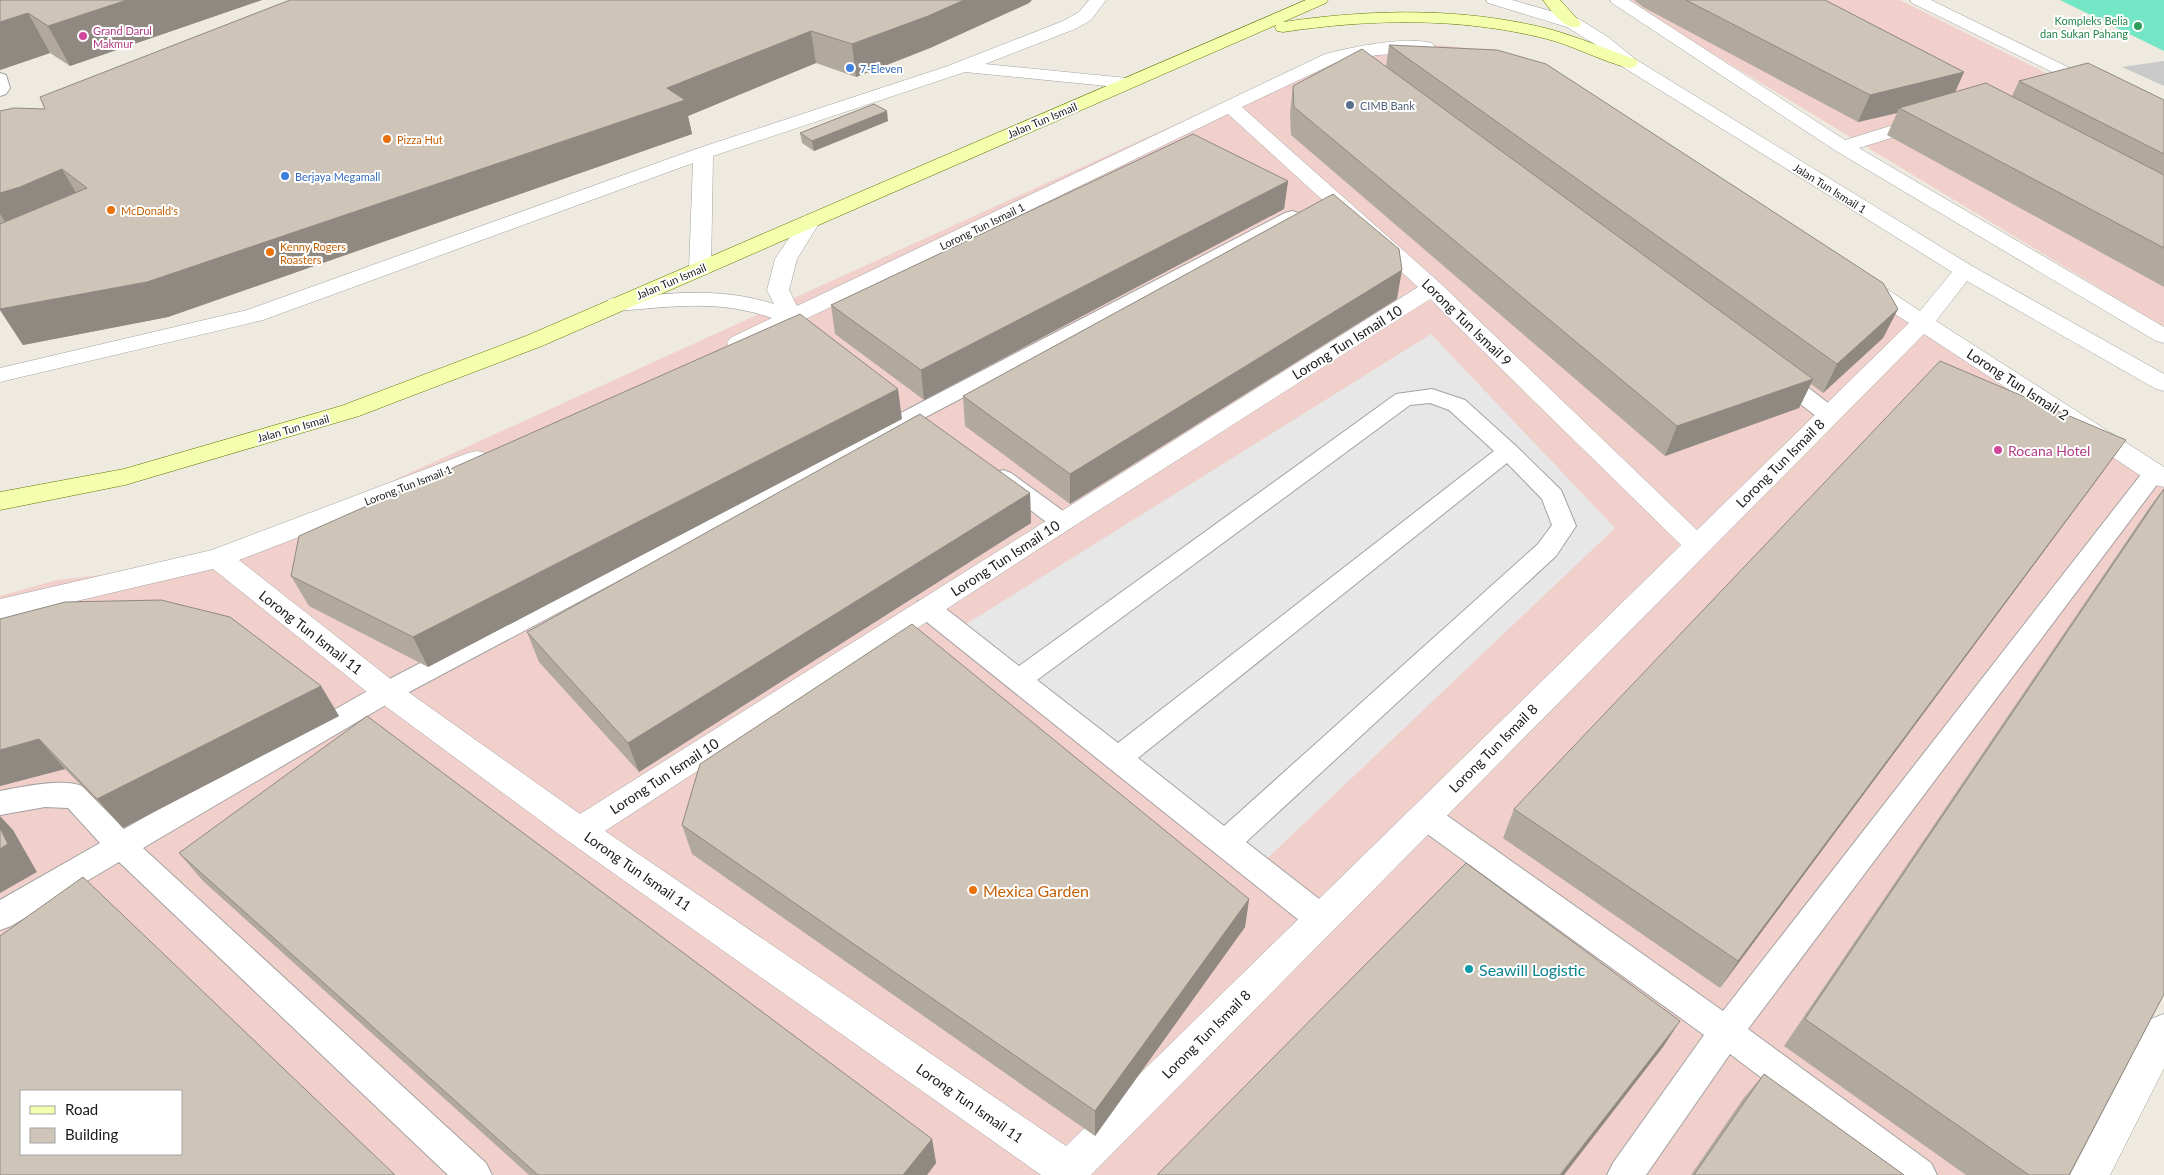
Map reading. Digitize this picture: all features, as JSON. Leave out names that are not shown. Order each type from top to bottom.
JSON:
[{"type":"main road","name":"Jalan Tun Ismail","points":[[0,501],[126,477],[350,411],[534,341],[1320,0]]},
{"type":"main road","points":[[1551,0],[1573,23]]},
{"type":"main road","points":[[1226,40],[1270,29],[1346,18],[1426,16],[1489,23],[1544,34],[1629,63]]},
{"type":"street","points":[[0,375],[255,315],[703,153],[954,70],[1068,25],[1084,16],[1098,0]]},
{"type":"street","name":"Jalan Tun Ismail 1","points":[[1494,0],[1573,23],[1629,63],[1964,271],[2164,384]]},
{"type":"street","points":[[1618,0],[1843,147],[2164,336]]},
{"type":"street","points":[[1918,0],[2164,121]]},
{"type":"street","name":"Lorong Tun Ismail 1","points":[[714,355],[800,323],[1230,106],[1331,58],[1350,53],[1390,48],[1445,49]]},
{"type":"street","points":[[954,70],[973,67],[1127,83]]},
{"type":"street","points":[[2049,85],[2077,78]]},
{"type":"street","name":"Lorong Tun Ismail 9","points":[[1230,106],[1432,288],[1698,546]]},
{"type":"street","points":[[1843,147],[1943,115]]},
{"type":"street","points":[[700,268],[703,153]]},
{"type":"street","points":[[800,323],[778,290],[786,258],[811,220]]},
{"type":"street","name":"Lorong Tun Ismail 8","points":[[1066,1173],[1922,322],[1964,271]]},
{"type":"street","points":[[1848,274],[1922,322]]},
{"type":"street","name":"Lorong Tun Ismail 10","points":[[579,831],[1432,288]]},
{"type":"street","points":[[617,304],[688,299],[730,300],[754,305],[800,323]]},
{"type":"street","name":"Lorong Tun Ismail 2","points":[[1922,322],[2159,476]]},
{"type":"street","name":"Lorong Tun Ismail 1","points":[[0,609],[218,558],[501,450]]},
{"type":"street","name":"Lorong Tun Ismail 11","points":[[218,558],[387,692],[579,831],[1066,1173]]},
{"type":"street","points":[[2089,1175],[2164,1031]]},
{"type":"lane","points":[[1350,53],[1373,70]]},
{"type":"lane","points":[[0,78],[2,88],[0,91]]},
{"type":"lane","points":[[0,916],[387,692],[914,414],[1330,198]]},
{"type":"lane","points":[[1766,367],[1829,414]]},
{"type":"lane","points":[[1018,680],[1404,399],[1432,396],[1457,405],[1508,450],[1553,496],[1564,526],[1546,550],[1225,844]]},
{"type":"lane","points":[[1118,758],[1508,450]]},
{"type":"lane","points":[[984,465],[1062,522]]},
{"type":"lane","points":[[1625,1175],[1726,1032],[2159,476]]},
{"type":"lane","points":[[927,608],[1321,919]]},
{"type":"lane","points":[[0,803],[45,795],[75,796],[121,846],[474,1175]]},
{"type":"lane","points":[[1425,816],[1726,1032],[1919,1175]]},
{"type":"shaded area","points":[[1624,0],[1900,0],[2164,132],[2164,327]]},
{"type":"shaded area","points":[[1426,44],[1459,47],[1505,57],[2164,477],[2164,994],[2068,1175],[0,1175],[0,596],[57,580],[214,562],[1328,55]]},
{"type":"shaded area","points":[[2164,61],[2164,86],[2122,67]]},
{"type":"shaded area","points":[[1431,334],[1615,528],[1257,868],[955,631]]},
{"type":"green space","name":"Kompleks Belia dan Sukan Pahang","points":[[2060,0],[2164,0],[2164,51]]},
{"type":"building","points":[[0,0],[127,0],[48,26],[28,13],[0,22]]},
{"type":"building","name":"Berjaya Megamall","points":[[290,0],[964,0],[928,16],[852,44],[811,31],[667,88],[685,100],[147,282],[0,309],[0,224],[87,188],[62,169],[20,187],[0,193],[0,111],[14,108],[45,109],[40,97]]},
{"type":"building","points":[[1686,0],[1825,0],[1964,72],[1870,95]]},
{"type":"building","points":[[1389,45],[1497,50],[1546,64],[1883,283],[1898,309],[1837,364]]},
{"type":"building","points":[[1362,49],[1813,379],[1677,426],[1294,107],[1293,86]]},
{"type":"building","points":[[2088,63],[2164,100],[2164,154],[2019,81]]},
{"type":"building","points":[[1986,83],[2164,175],[2164,248],[1899,108]]},
{"type":"building","points":[[874,104],[887,111],[812,141],[800,133]]},
{"type":"building","points":[[1193,134],[1288,181],[921,370],[831,305]]},
{"type":"building","points":[[1333,194],[1399,249],[1402,270],[1070,474],[963,396]]},
{"type":"building","points":[[800,314],[898,389],[413,637],[291,576],[299,536]]},
{"type":"building","points":[[1940,361],[2126,440],[1738,961],[1514,809]]},
{"type":"building","points":[[920,414],[1030,493],[628,743],[527,632]]},
{"type":"building","points":[[2164,489],[2164,994],[2069,1175],[2029,1175],[1805,1019]]},
{"type":"building","points":[[161,600],[230,617],[321,686],[97,799],[39,739],[0,750],[0,619],[65,602]]},
{"type":"building","name":"Mexica Garden","points":[[912,624],[1249,899],[1095,1111],[682,825],[700,764]]},
{"type":"building","points":[[367,716],[932,1139],[903,1175],[538,1175],[179,853]]},
{"type":"building","points":[[0,828],[8,844],[0,849]]},
{"type":"building","name":"Seawill Logistic","points":[[1466,863],[1680,1021],[1560,1175],[1157,1175]]},
{"type":"building","points":[[83,877],[395,1175],[0,1175],[0,936]]},
{"type":"building","points":[[1764,1074],[1904,1175],[1694,1175]]},
{"type":"place","name":"Kompleks Belia dan Sukan Pahang","points":[[2138,26]]},
{"type":"place","name":"Grand Darul Makmur","points":[[83,36]]},
{"type":"place","name":"7-Eleven","points":[[850,68]]},
{"type":"place","name":"CIMB Bank","points":[[1350,105]]},
{"type":"place","name":"Pizza Hut","points":[[387,139]]},
{"type":"place","name":"Berjaya Megamall","points":[[285,176]]},
{"type":"place","name":"McDonald's","points":[[111,210]]},
{"type":"place","name":"Kenny Rogers Roasters","points":[[270,252]]},
{"type":"place","name":"Rocana Hotel","points":[[1998,450]]},
{"type":"place","name":"Mexica Garden","points":[[973,890]]},
{"type":"place","name":"Seawill Logistic","points":[[1469,969]]}]
